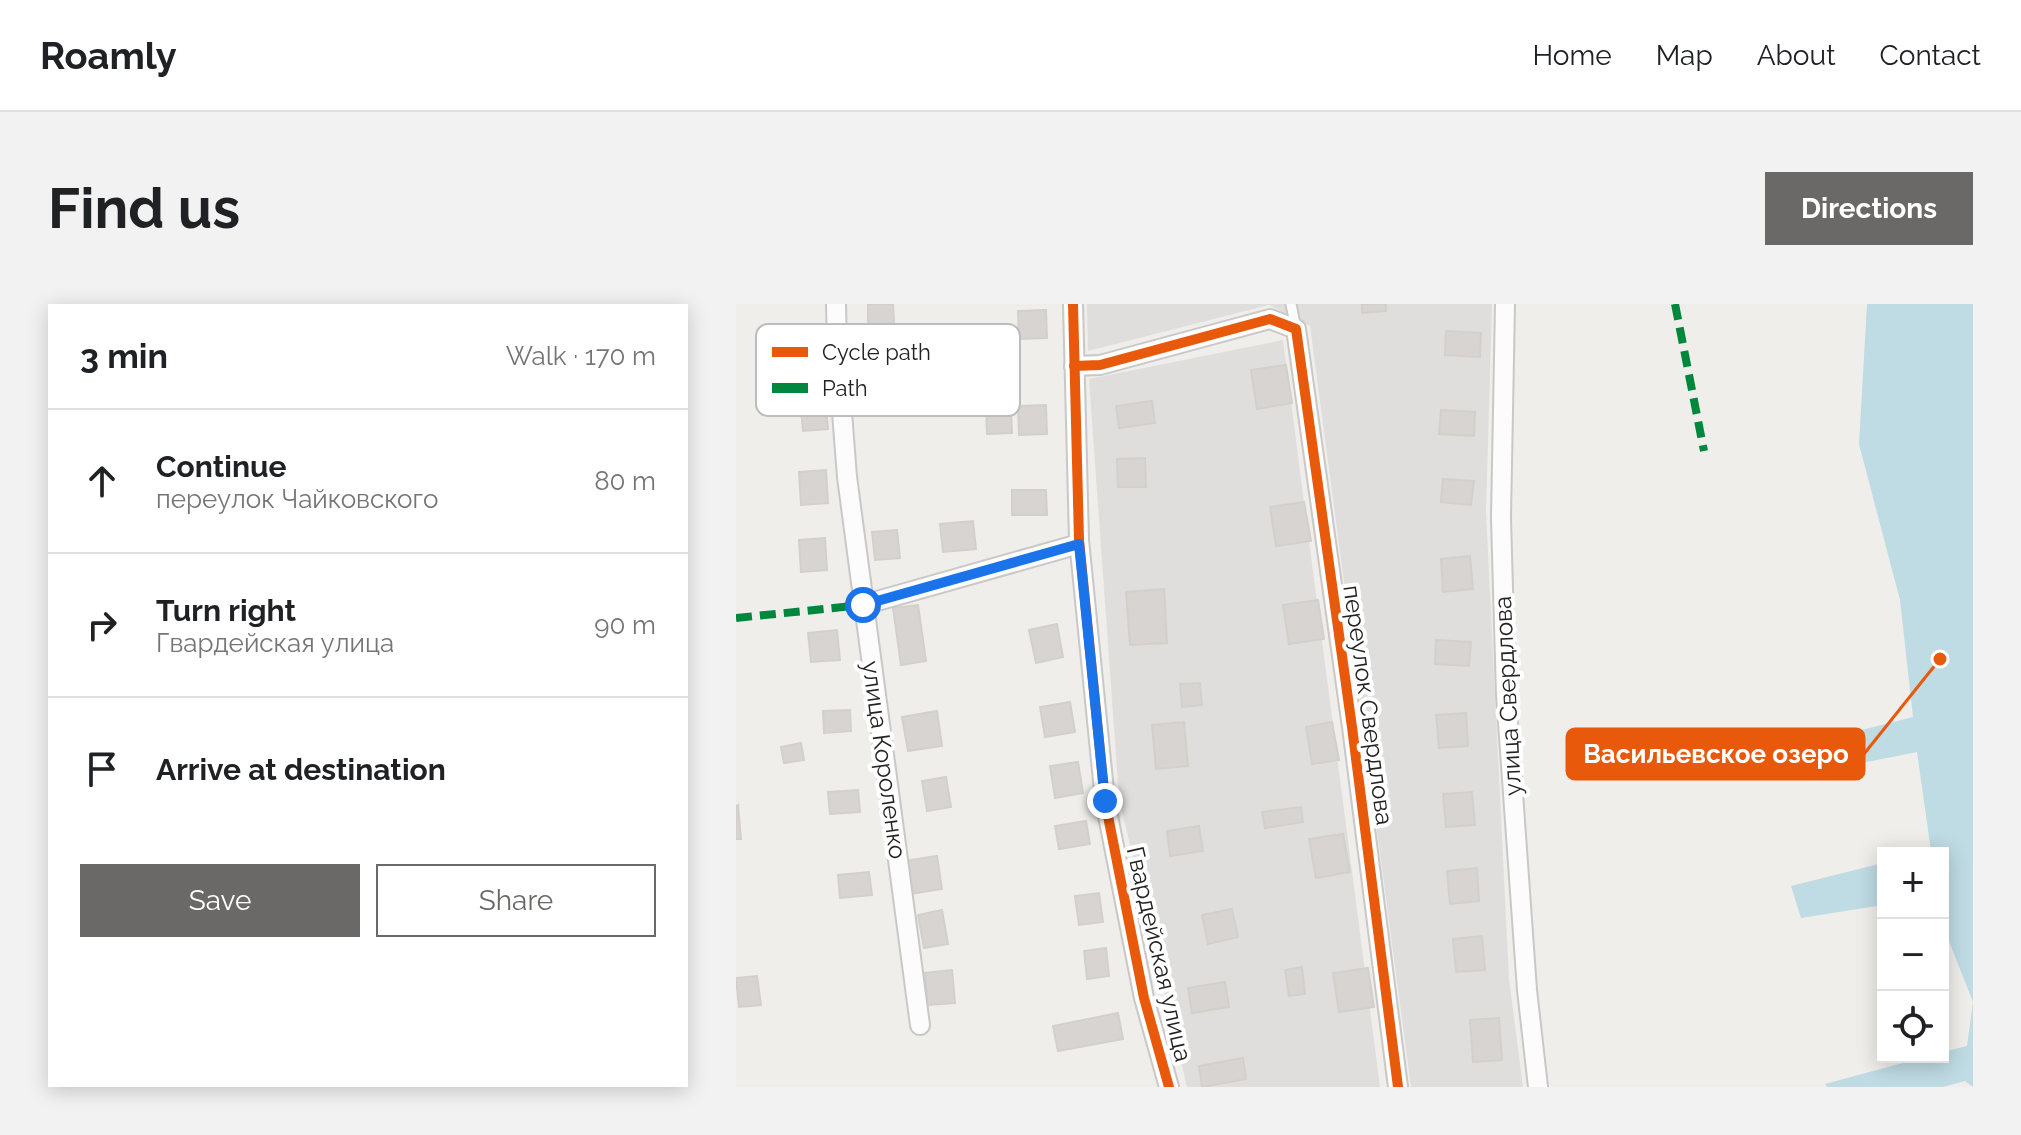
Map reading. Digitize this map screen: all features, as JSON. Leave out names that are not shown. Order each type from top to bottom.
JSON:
[{"type":"street","name":"улица Короленко","points":[[836,304],[836,324]]},
{"type":"street","name":"Гвардейская улица","points":[[1073,304],[1079,544],[1105,801],[1144,998],[1169,1087]]},
{"type":"street","name":"улица Свердлова","points":[[1505,304],[1501,518],[1506,695],[1527,990],[1538,1087]]},
{"type":"street","points":[[1074,366],[1100,365],[1270,319],[1296,329]]},
{"type":"street","name":"переулок Свердлова","points":[[1296,329],[1352,727],[1398,1087]]},
{"type":"street","name":"улица Короленко","points":[[842,416],[863,605],[920,1025]]},
{"type":"street","points":[[863,605],[1079,544]]},
{"type":"lane","points":[[1291,304],[1296,329]]},
{"type":"shaded area","points":[[1087,304],[1492,304],[1486,512],[1509,979],[1523,1087],[1411,1087],[1310,326],[1269,305],[1088,351]]},
{"type":"shaded area","points":[[1283,340],[1380,1087],[1187,1087],[1119,798],[1089,379]]},
{"type":"water","points":[[1867,304],[1973,304],[1973,1002],[1949,941],[1949,847],[1930,847],[1917,752],[1797,776],[1795,747],[1913,717],[1900,600],[1859,444]]},
{"type":"water","points":[[1877,864],[1877,906],[1801,918],[1791,886]]},
{"type":"water","points":[[1973,1002],[1973,1087],[1965,1081],[1943,1087],[1827,1087],[1825,1084],[1903,1063],[1949,1063],[1949,1050],[1967,1046]]},
{"type":"building","points":[[868,304],[893,304],[894,323],[868,324]]},
{"type":"building","points":[[1362,304],[1386,304],[1386,311],[1362,313]]},
{"type":"building","points":[[1046,310],[1047,338],[1020,339],[1018,311]]},
{"type":"building","points":[[1446,331],[1481,333],[1480,357],[1445,355]]},
{"type":"building","points":[[1286,365],[1292,403],[1257,409],[1251,370]]},
{"type":"building","points":[[1152,401],[1155,423],[1119,428],[1116,406]]},
{"type":"building","points":[[1046,405],[1047,434],[1019,435],[1020,406]]},
{"type":"building","points":[[1441,410],[1475,412],[1474,436],[1439,434]]},
{"type":"building","points":[[802,416],[827,416],[828,429],[803,431]]},
{"type":"building","points":[[986,416],[1011,416],[1012,433],[987,434]]},
{"type":"building","points":[[1145,458],[1146,487],[1118,487],[1117,459]]},
{"type":"building","points":[[826,470],[828,503],[801,505],[799,472]]},
{"type":"building","points":[[1443,479],[1474,481],[1471,505],[1441,502]]},
{"type":"building","points":[[1012,490],[1046,490],[1047,515],[1012,515]]},
{"type":"building","points":[[1304,502],[1311,541],[1276,546],[1270,507]]},
{"type":"building","points":[[973,521],[976,549],[943,552],[940,524]]},
{"type":"building","points":[[897,530],[900,558],[875,560],[872,532]]},
{"type":"building","points":[[825,538],[827,570],[801,572],[799,540]]},
{"type":"building","points":[[1470,556],[1473,589],[1443,592],[1441,559]]},
{"type":"building","points":[[1164,589],[1167,643],[1130,645],[1126,592]]},
{"type":"building","points":[[1318,600],[1324,639],[1289,644],[1283,605]]},
{"type":"building","points":[[918,605],[926,661],[901,665],[893,608]]},
{"type":"building","points":[[1057,624],[1063,657],[1036,663],[1029,630]]},
{"type":"building","points":[[837,630],[840,660],[811,662],[808,633]]},
{"type":"building","points":[[1436,640],[1471,642],[1469,666],[1435,664]]},
{"type":"building","points":[[1200,683],[1202,705],[1182,707],[1180,684]]},
{"type":"building","points":[[1070,702],[1075,732],[1045,737],[1040,707]]},
{"type":"building","points":[[850,710],[851,731],[824,733],[823,711]]},
{"type":"building","points":[[937,711],[942,746],[908,751],[902,717]]},
{"type":"building","points":[[1466,713],[1468,746],[1439,748],[1436,715]]},
{"type":"building","points":[[1184,722],[1188,766],[1156,769],[1152,725]]},
{"type":"building","points":[[1332,722],[1339,760],[1312,764],[1306,727]]},
{"type":"building","points":[[801,743],[804,760],[784,763],[781,747]]},
{"type":"building","points":[[1078,762],[1083,793],[1055,798],[1050,766]]},
{"type":"building","points":[[946,777],[951,807],[927,811],[922,781]]},
{"type":"building","points":[[858,790],[860,812],[830,814],[828,792]]},
{"type":"building","points":[[1472,792],[1475,825],[1446,827],[1443,794]]},
{"type":"building","points":[[738,805],[741,839],[736,839]]},
{"type":"building","points":[[1301,807],[1303,822],[1265,828],[1262,812]]},
{"type":"building","points":[[1086,821],[1090,844],[1059,849],[1055,826]]},
{"type":"building","points":[[1199,826],[1203,851],[1170,856],[1167,831]]},
{"type":"building","points":[[1343,834],[1350,872],[1316,878],[1309,839]]},
{"type":"building","points":[[937,856],[942,889],[910,894],[904,861]]},
{"type":"building","points":[[1477,868],[1479,901],[1450,904],[1447,871]]},
{"type":"building","points":[[869,872],[872,895],[840,898],[838,875]]},
{"type":"building","points":[[1099,893],[1103,922],[1079,925],[1075,896]]},
{"type":"building","points":[[1232,909],[1238,937],[1208,944],[1202,915]]},
{"type":"building","points":[[942,910],[948,944],[924,948],[918,915]]},
{"type":"building","points":[[1482,936],[1485,970],[1456,972],[1453,939]]},
{"type":"building","points":[[1106,948],[1109,976],[1087,979],[1084,951]]},
{"type":"building","points":[[1302,967],[1305,994],[1289,996],[1285,970]]},
{"type":"building","points":[[1368,968],[1374,1007],[1339,1012],[1333,973]]},
{"type":"building","points":[[952,970],[955,1003],[928,1005],[925,973]]},
{"type":"building","points":[[757,976],[761,1005],[739,1007],[736,978]]},
{"type":"building","points":[[1225,982],[1229,1007],[1192,1013],[1188,988]]},
{"type":"building","points":[[1118,1013],[1123,1039],[1058,1051],[1053,1026]]},
{"type":"building","points":[[1499,1018],[1502,1060],[1473,1062],[1470,1020]]},
{"type":"building","points":[[1243,1058],[1246,1079],[1202,1087],[1199,1066]]},
{"type":"marked path","points":[[1675,304],[1704,451]]},
{"type":"marked path","points":[[736,618],[863,605],[1079,544]]},
{"type":"cycle path","points":[[1073,304],[1079,540],[1105,801],[1144,998],[1169,1087]]},
{"type":"cycle path","points":[[1074,366],[1100,365],[1270,319],[1296,329],[1352,727],[1398,1087]]},
{"type":"place","name":"Васильевское озеро","points":[[1940,659]]},
{"type":"route","points":[[863,605],[1079,544],[1105,801]]}]
